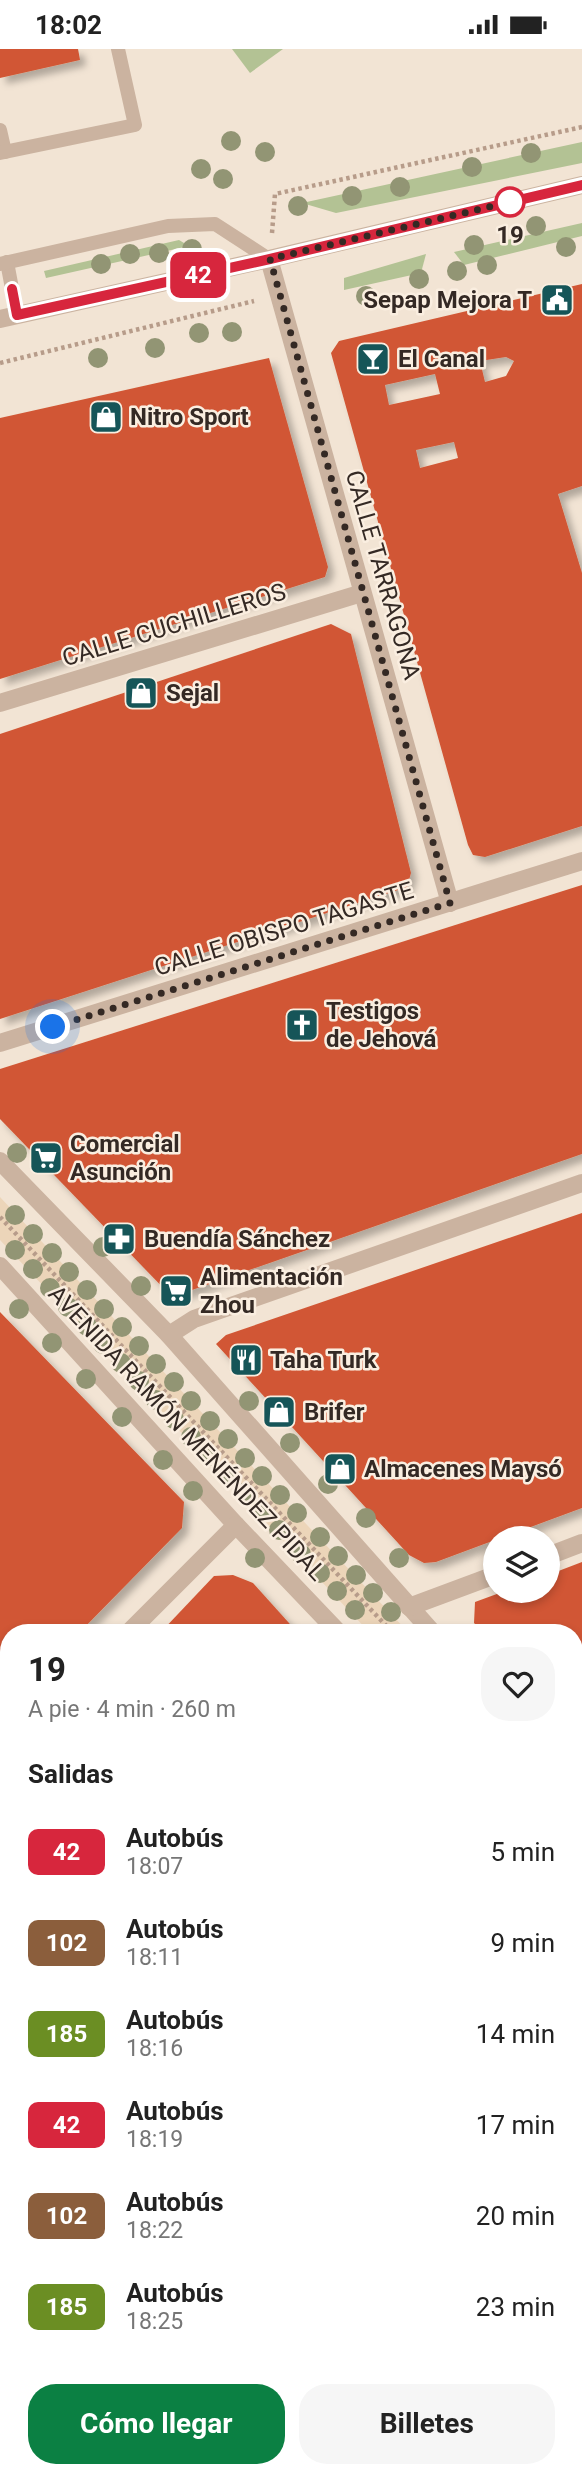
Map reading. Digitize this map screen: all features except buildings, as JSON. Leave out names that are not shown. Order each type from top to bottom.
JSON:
[{"type":"street","points":[[9,317],[582,185]]},
{"type":"street","name":"CALLE TARRAGONA","points":[[270,259],[450,903]]},
{"type":"street","name":"CALLE CUCHILLEROS","points":[[0,703],[362,593]]},
{"type":"street","name":"CALLE OBISPO TAGASTE","points":[[0,1043],[582,861]]},
{"type":"street","name":"AVENIDA RAMÓN MENÉNDEZ PIDAL","points":[[0,1161],[169,1335],[425,1624]]},
{"type":"street","points":[[169,1335],[194,1319],[582,1183]]},
{"type":"street","name":"AVENIDA RAMÓN MENÉNDEZ PIDAL","points":[[0,1266],[236,1525],[330,1624]]},
{"type":"street","points":[[137,1624],[236,1525]]},
{"type":"street","points":[[560,1551],[582,1543]]},
{"type":"street","points":[[409,1607],[483,1579]]},
{"type":"lane","points":[[0,130],[2,153],[135,125],[118,49]]},
{"type":"lane","points":[[9,317],[3,263],[168,226],[215,224],[270,259]]},
{"type":"path","points":[[0,1217],[384,1624]]},
{"type":"green space","points":[[232,49],[283,49],[250,73]]},
{"type":"green space","points":[[582,142],[582,163],[336,213],[302,203]]},
{"type":"green space","points":[[582,223],[582,236],[464,265],[454,252]]},
{"type":"green space","points":[[179,240],[189,246],[46,278],[44,271]]},
{"type":"green space","points":[[426,254],[421,273],[344,290],[344,278]]},
{"type":"shaded area","points":[[0,1197],[401,1624],[362,1624],[0,1240]]},
{"type":"bus line","name":"42","points":[[12,289],[17,315],[270,259],[582,185]]},
{"type":"place","name":"19","points":[[510,202]]},
{"type":"place","name":"Sepap Mejora T","points":[[557,300]]},
{"type":"place","name":"El Canal","points":[[373,359]]},
{"type":"place","name":"Nitro Sport","points":[[106,417]]},
{"type":"place","name":"Sejal","points":[[141,693]]},
{"type":"place","name":"Testigos de Jehová","points":[[302,1025]]},
{"type":"place","name":"Comercial Asunción","points":[[46,1158]]},
{"type":"place","name":"Buendía Sánchez","points":[[119,1239]]},
{"type":"place","name":"Alimentación Zhou","points":[[176,1291]]},
{"type":"place","name":"Taha Turk","points":[[246,1360]]},
{"type":"place","name":"Brifer","points":[[279,1412]]},
{"type":"place","name":"Almacenes Maysó","points":[[340,1469]]},
{"type":"route","points":[[53,1027],[450,903],[270,259],[510,202]]}]
